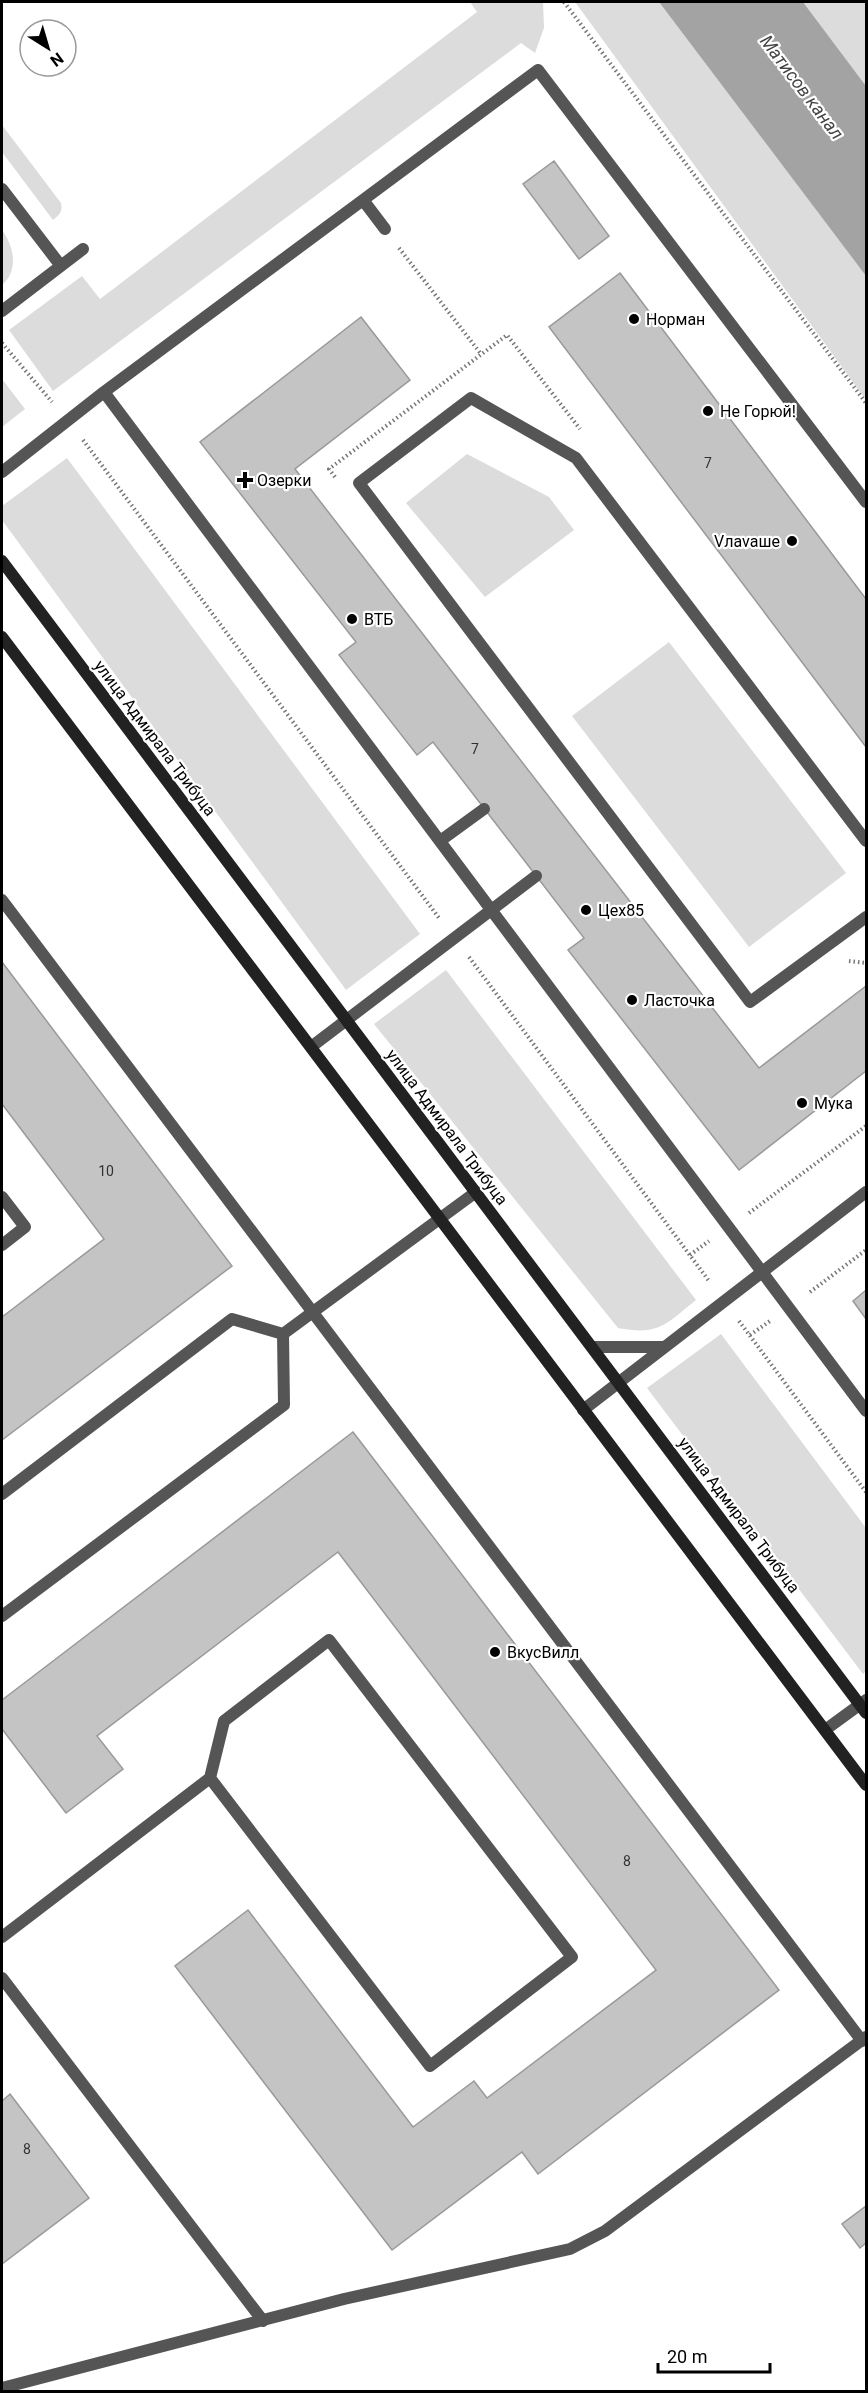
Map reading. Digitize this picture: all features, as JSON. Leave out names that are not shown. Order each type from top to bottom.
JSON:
[{"type":"street","name":"улица Адмирала Трибуца","points":[[2,561],[864,1706]]},
{"type":"street","points":[[2,637],[867,1785]]},
{"type":"lane","points":[[2,472],[104,392],[538,70],[867,502]]},
{"type":"lane","points":[[2,189],[61,266]]},
{"type":"lane","points":[[363,200],[385,229]]},
{"type":"lane","points":[[2,311],[83,249]]},
{"type":"lane","points":[[104,392],[867,1411]]},
{"type":"lane","points":[[867,841],[576,458],[471,398],[359,483],[750,1002],[867,917]]},
{"type":"lane","points":[[440,841],[484,809]]},
{"type":"lane","points":[[311,1047],[537,876]]},
{"type":"lane","points":[[2,900],[864,2039],[605,2231],[570,2249],[344,2300],[2,2388]]},
{"type":"lane","points":[[283,1334],[476,1192]]},
{"type":"lane","points":[[583,1410],[867,1192]]},
{"type":"lane","points":[[2,1197],[25,1227],[2,1245]]},
{"type":"lane","points":[[2,1494],[232,1319],[283,1334]]},
{"type":"lane","points":[[2,1616],[284,1405],[283,1334]]},
{"type":"lane","points":[[593,1347],[665,1347]]},
{"type":"lane","points":[[2,1937],[210,1778],[224,1721],[329,1640],[572,1957],[430,2066],[210,1778]]},
{"type":"lane","points":[[825,1730],[864,1706]]},
{"type":"lane","points":[[2,1978],[263,2321]]},
{"type":"path","points":[[564,2],[867,403]]},
{"type":"path","points":[[385,229],[481,354]]},
{"type":"path","points":[[336,478],[329,469],[507,335],[580,429]]},
{"type":"path","points":[[2,343],[69,421],[723,1302],[867,1492]]},
{"type":"path","points":[[849,961],[867,963]]},
{"type":"path","points":[[690,1255],[867,1126]]},
{"type":"shaded area","points":[[470,2],[543,2],[544,28],[535,53],[521,43],[53,391],[9,330],[82,276],[100,299],[477,12]]},
{"type":"shaded area","points":[[575,2],[659,2],[866,276],[866,400]]},
{"type":"shaded area","points":[[803,2],[866,2],[866,86]]},
{"type":"shaded area","points":[[2,125],[61,203],[60,213],[53,220],[2,152]]},
{"type":"shaded area","points":[[2,230],[12,251],[13,266],[2,285]]},
{"type":"shaded area","points":[[2,379],[25,409],[2,427]]},
{"type":"shaded area","points":[[467,454],[549,497],[574,530],[485,597],[406,503]]},
{"type":"shaded area","points":[[67,458],[420,934],[346,990],[2,520],[2,506]]},
{"type":"shaded area","points":[[669,642],[846,873],[749,947],[572,716]]},
{"type":"shaded area","points":[[446,970],[696,1300],[669,1322],[653,1329],[618,1328],[374,1024]]},
{"type":"shaded area","points":[[721,1334],[866,1528],[866,1671],[863,1674],[647,1388]]},
{"type":"water","name":"Матисов канал","points":[[659,2],[803,2],[866,86],[866,276]]},
{"type":"building","points":[[554,161],[609,236],[579,259],[523,184]]},
{"type":"building","points":[[620,273],[866,599],[866,747],[549,327]]},
{"type":"building","points":[[361,317],[410,380],[295,469],[759,1068],[866,986],[866,1071],[739,1170],[568,950],[584,938],[433,742],[417,755],[339,655],[356,642],[200,442]]},
{"type":"building","points":[[2,962],[232,1266],[2,1440],[2,1317],[104,1239],[2,1104]]},
{"type":"building","points":[[2,962],[232,1266],[2,1440],[2,1317],[104,1239],[2,1104]]},
{"type":"building","points":[[866,1290],[866,1319],[853,1301]]},
{"type":"building","points":[[353,1432],[779,1990],[538,2174],[522,2152],[392,2250],[175,1966],[248,1910],[413,2127],[474,2081],[487,2098],[656,1970],[338,1552],[97,1736],[123,1769],[66,1813],[2,1729],[2,1700]]},
{"type":"building","points":[[10,2094],[89,2198],[2,2264],[2,2101]]},
{"type":"building","points":[[10,2094],[89,2198],[2,2264],[2,2101]]},
{"type":"building","points":[[866,2206],[866,2243],[860,2248],[842,2224]]},
{"type":"place","name":"Норман","points":[[634,319]]},
{"type":"place","name":"Не Горюй!","points":[[708,411]]},
{"type":"place","name":"Озерки","points":[[245,480]]},
{"type":"place","name":"Vлаvаше","points":[[792,541]]},
{"type":"place","name":"ВТБ","points":[[352,619]]},
{"type":"place","name":"Цех85","points":[[586,910]]},
{"type":"place","name":"Ласточка","points":[[632,1000]]},
{"type":"place","name":"Мука","points":[[802,1103]]},
{"type":"place","name":"ВкусВилл","points":[[495,1652]]}]
